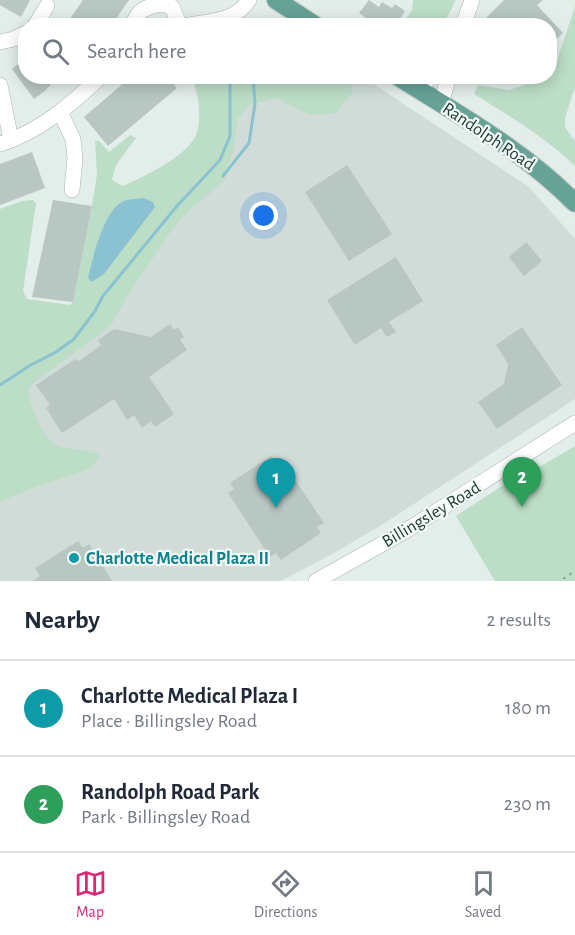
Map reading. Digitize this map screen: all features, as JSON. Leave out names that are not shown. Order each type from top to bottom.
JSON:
[{"type":"main road","points":[[276,0],[304,18]]},
{"type":"main road","name":"Randolph Road","points":[[426,84],[441,104],[518,153],[575,202]]},
{"type":"street","points":[[229,18],[242,11],[249,0]]},
{"type":"street","points":[[466,18],[472,0]]},
{"type":"street","points":[[136,18],[137,14],[149,7],[161,5],[172,7],[178,18]]},
{"type":"street","points":[[39,18],[47,6]]},
{"type":"street","points":[[0,42],[18,37]]},
{"type":"street","points":[[0,85],[6,142],[60,112],[92,84]]},
{"type":"street","points":[[441,104],[446,84]]},
{"type":"street","points":[[60,112],[73,139],[75,158],[72,190]]},
{"type":"street","name":"Billingsley Road","points":[[316,581],[407,530],[575,423]]},
{"type":"path","points":[[563,579],[575,571]]},
{"type":"shaded area","points":[[225,84],[374,84],[529,187],[575,239],[575,399],[380,526],[281,581],[0,581],[0,496],[7,377],[158,223]]},
{"type":"green space","points":[[413,0],[456,0],[447,18],[407,18],[412,10]]},
{"type":"green space","points":[[575,6],[575,87],[565,118],[565,127],[575,141],[575,166],[539,136],[474,94],[478,85],[509,90],[527,84],[557,84],[557,61]]},
{"type":"green space","points":[[194,84],[351,84],[353,92],[336,113],[310,115],[275,98],[248,106],[237,120],[235,144],[224,180],[174,227],[126,298],[111,326],[34,382],[29,389],[34,411],[50,440],[65,448],[94,452],[99,454],[98,459],[90,469],[30,489],[0,502],[0,209],[22,201],[33,200],[36,203],[23,291],[27,299],[70,305],[73,302],[97,174],[95,141],[99,141],[109,152],[130,135],[136,138],[116,165],[112,180],[123,186],[176,157],[193,141],[198,125],[198,97]]},
{"type":"green space","points":[[575,446],[575,581],[495,581],[456,516],[511,480],[529,473]]},
{"type":"water","points":[[143,198],[153,202],[155,207],[104,274],[92,282],[88,278],[93,259],[100,235],[110,214],[124,201]]},
{"type":"building","points":[[0,0],[30,0],[21,17],[0,5]]},
{"type":"building","points":[[83,0],[129,0],[117,18],[71,18]]},
{"type":"building","points":[[369,0],[379,7],[382,2],[392,8],[395,4],[405,11],[401,18],[366,18],[359,13]]},
{"type":"building","points":[[504,0],[543,0],[537,5],[549,18],[486,18]]},
{"type":"building","points":[[557,27],[563,33],[557,39]]},
{"type":"building","points":[[18,64],[18,77],[12,69]]},
{"type":"building","points":[[23,84],[51,84],[46,90],[34,99]]},
{"type":"building","points":[[123,84],[174,84],[177,88],[108,146],[84,117]]},
{"type":"building","points":[[32,152],[45,188],[0,205],[0,164]]},
{"type":"building","points":[[347,165],[392,234],[349,261],[305,192]]},
{"type":"building","points":[[53,200],[92,206],[73,302],[32,297]]},
{"type":"building","points":[[526,242],[542,261],[524,276],[509,257]]},
{"type":"building","points":[[396,257],[423,301],[389,322],[396,332],[387,337],[381,328],[355,345],[327,300]]},
{"type":"building","points":[[170,324],[174,330],[178,327],[184,337],[180,340],[187,350],[149,377],[174,414],[155,427],[151,421],[142,428],[134,415],[127,420],[114,399],[62,433],[46,408],[50,405],[36,385],[75,359],[79,361],[101,345],[98,340],[114,329],[151,337]]},
{"type":"building","points":[[522,327],[562,385],[497,429],[478,402],[504,384],[508,364],[496,345]]},
{"type":"building","points":[[271,456],[276,463],[281,459],[324,523],[317,527],[321,533],[281,560],[276,553],[270,557],[228,493],[234,489],[230,483]]},
{"type":"building","name":"Charlotte Medical Plaza II","points":[[78,541],[83,548],[89,544],[112,581],[33,581],[40,576],[35,568]]},
{"type":"waterway","points":[[0,385],[74,339],[103,296],[177,206],[220,160],[230,136],[230,84]]},
{"type":"waterway","points":[[223,176],[249,143],[255,104],[254,84]]},
{"type":"place","name":"Randolph Road Park","points":[[522,507]]},
{"type":"place","name":"Charlotte Medical Plaza I","points":[[276,508]]},
{"type":"place","name":"Charlotte Medical Plaza II","points":[[74,558]]}]
